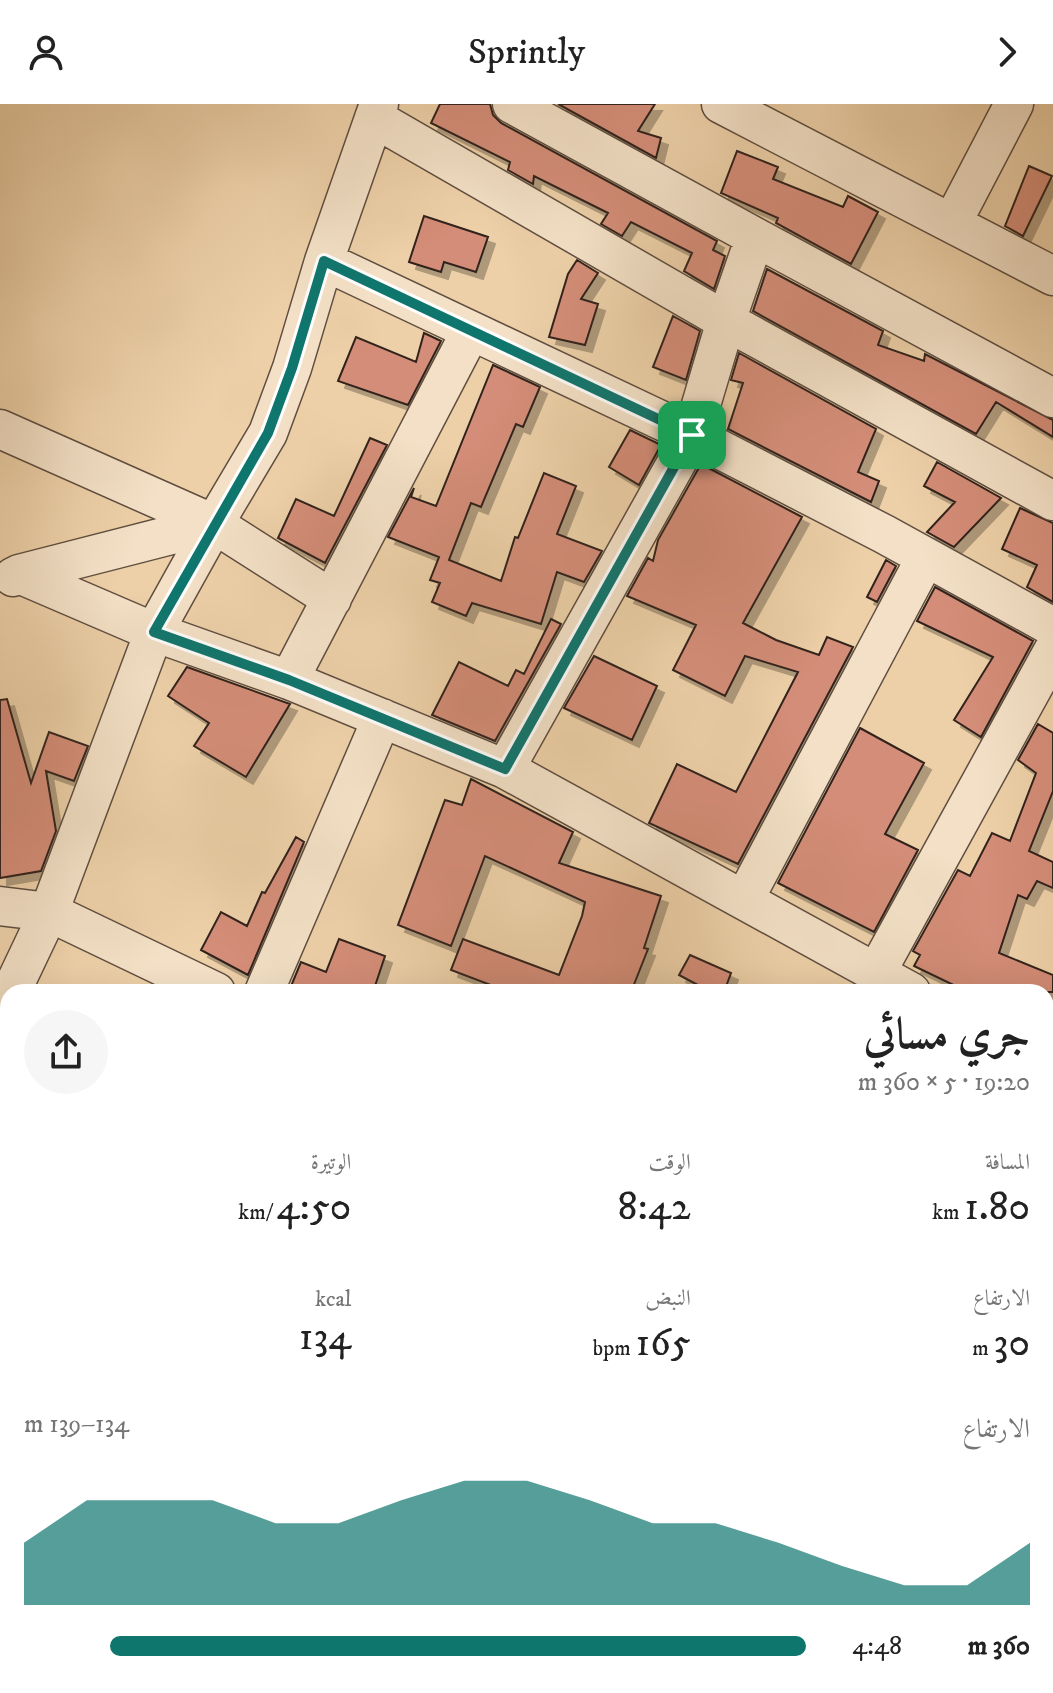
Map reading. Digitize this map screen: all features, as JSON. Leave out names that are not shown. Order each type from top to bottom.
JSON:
[{"type":"street","points":[[512,104],[1053,398]]},
{"type":"street","points":[[721,104],[1053,276]]},
{"type":"street","points":[[952,223],[1014,104]]},
{"type":"street","points":[[15,984],[49,912],[154,632],[268,433],[376,111],[726,321],[1053,501]]},
{"type":"street","points":[[505,769],[692,435],[755,237]]},
{"type":"street","points":[[324,261],[692,435],[1053,627]]},
{"type":"street","points":[[289,680],[471,331]]},
{"type":"street","points":[[0,429],[214,524],[332,599]]},
{"type":"street","points":[[9,578],[214,524]]},
{"type":"street","points":[[744,900],[926,557]]},
{"type":"street","points":[[9,578],[289,680],[505,769],[896,984]]},
{"type":"street","points":[[876,973],[1053,651]]},
{"type":"street","points":[[267,984],[382,718]]},
{"type":"street","points":[[0,906],[49,912],[199,984]]},
{"type":"building","points":[[440,104],[490,104],[493,115],[501,123],[717,241],[713,250],[725,256],[714,289],[684,271],[692,253],[631,222],[622,236],[601,224],[608,213],[534,176],[533,184],[508,170],[510,162],[431,123]]},
{"type":"building","points":[[558,104],[655,104],[638,131],[661,138],[656,158]]},
{"type":"building","points":[[737,151],[778,167],[773,179],[843,207],[848,196],[878,212],[851,264],[776,223],[778,218],[721,193]]},
{"type":"building","points":[[1029,166],[1052,176],[1023,236],[1005,226]]},
{"type":"building","points":[[424,216],[488,237],[476,272],[444,262],[441,272],[409,262]]},
{"type":"building","points":[[577,260],[598,273],[581,299],[598,304],[585,345],[549,337],[568,274]]},
{"type":"building","points":[[767,269],[883,331],[878,345],[924,361],[925,354],[1053,420],[1053,437],[996,402],[976,434],[753,311]]},
{"type":"building","points":[[673,316],[700,331],[686,380],[653,367]]},
{"type":"building","points":[[424,333],[441,341],[408,405],[338,381],[356,337],[416,362]]},
{"type":"building","points":[[739,353],[876,429],[858,472],[879,481],[871,502],[728,429],[743,383],[731,380]]},
{"type":"building","points":[[493,365],[540,387],[523,427],[516,424],[481,507],[471,503],[449,560],[501,581],[515,537],[518,538],[544,473],[576,486],[557,534],[602,551],[584,582],[557,572],[541,624],[472,603],[466,616],[432,602],[440,583],[430,580],[439,557],[388,537],[414,488],[411,497],[436,506]]},
{"type":"building","points":[[630,430],[661,445],[639,485],[609,467]]},
{"type":"building","points":[[370,438],[387,445],[325,563],[278,538],[296,499],[334,516]]},
{"type":"building","points":[[937,462],[1001,498],[954,547],[927,532],[955,502],[924,486]]},
{"type":"building","points":[[701,464],[802,517],[743,623],[776,640],[819,655],[827,637],[853,647],[738,864],[649,823],[677,764],[736,792],[798,672],[745,656],[725,696],[673,670],[696,625],[627,596],[648,558],[653,561],[658,540]]},
{"type":"building","points":[[1020,508],[1053,523],[1053,602],[1027,587],[1037,565],[1002,549]]},
{"type":"building","points":[[886,560],[896,566],[877,602],[867,597]]},
{"type":"building","points":[[935,587],[1033,641],[981,737],[954,720],[993,657],[917,621]]},
{"type":"building","points":[[551,619],[561,624],[495,741],[432,715],[459,662],[508,686],[516,670],[524,674]]},
{"type":"building","points":[[594,656],[657,686],[632,740],[564,708]]},
{"type":"building","points":[[187,667],[290,704],[246,777],[194,746],[209,723],[168,696]]},
{"type":"building","points":[[7,699],[31,783],[49,732],[88,746],[74,781],[46,771],[56,831],[41,871],[0,878],[0,700]]},
{"type":"building","points":[[1038,724],[1053,733],[1053,791],[1029,851],[1053,862],[1053,888],[1037,881],[1027,899],[1018,895],[999,953],[1053,975],[1053,984],[951,984],[914,966],[920,955],[913,951],[958,870],[970,876],[992,833],[1010,841],[1036,773],[1018,760]]},
{"type":"building","points":[[860,728],[924,763],[885,834],[918,850],[874,932],[778,883]]},
{"type":"building","points":[[471,779],[573,832],[559,863],[661,896],[644,948],[648,949],[634,984],[488,984],[451,970],[463,939],[559,975],[582,916],[585,902],[485,856],[451,946],[398,925],[445,800],[462,805]]},
{"type":"building","points":[[296,837],[304,842],[248,975],[201,950],[221,912],[247,926],[262,892],[265,893]]},
{"type":"building","points":[[339,939],[385,956],[376,984],[292,984],[301,962],[326,972]]},
{"type":"building","points":[[690,955],[731,973],[727,984],[696,984],[679,975]]},
{"type":"route","points":[[324,261],[692,435],[505,769],[289,680],[154,632],[268,433],[292,368],[324,261]]}]
